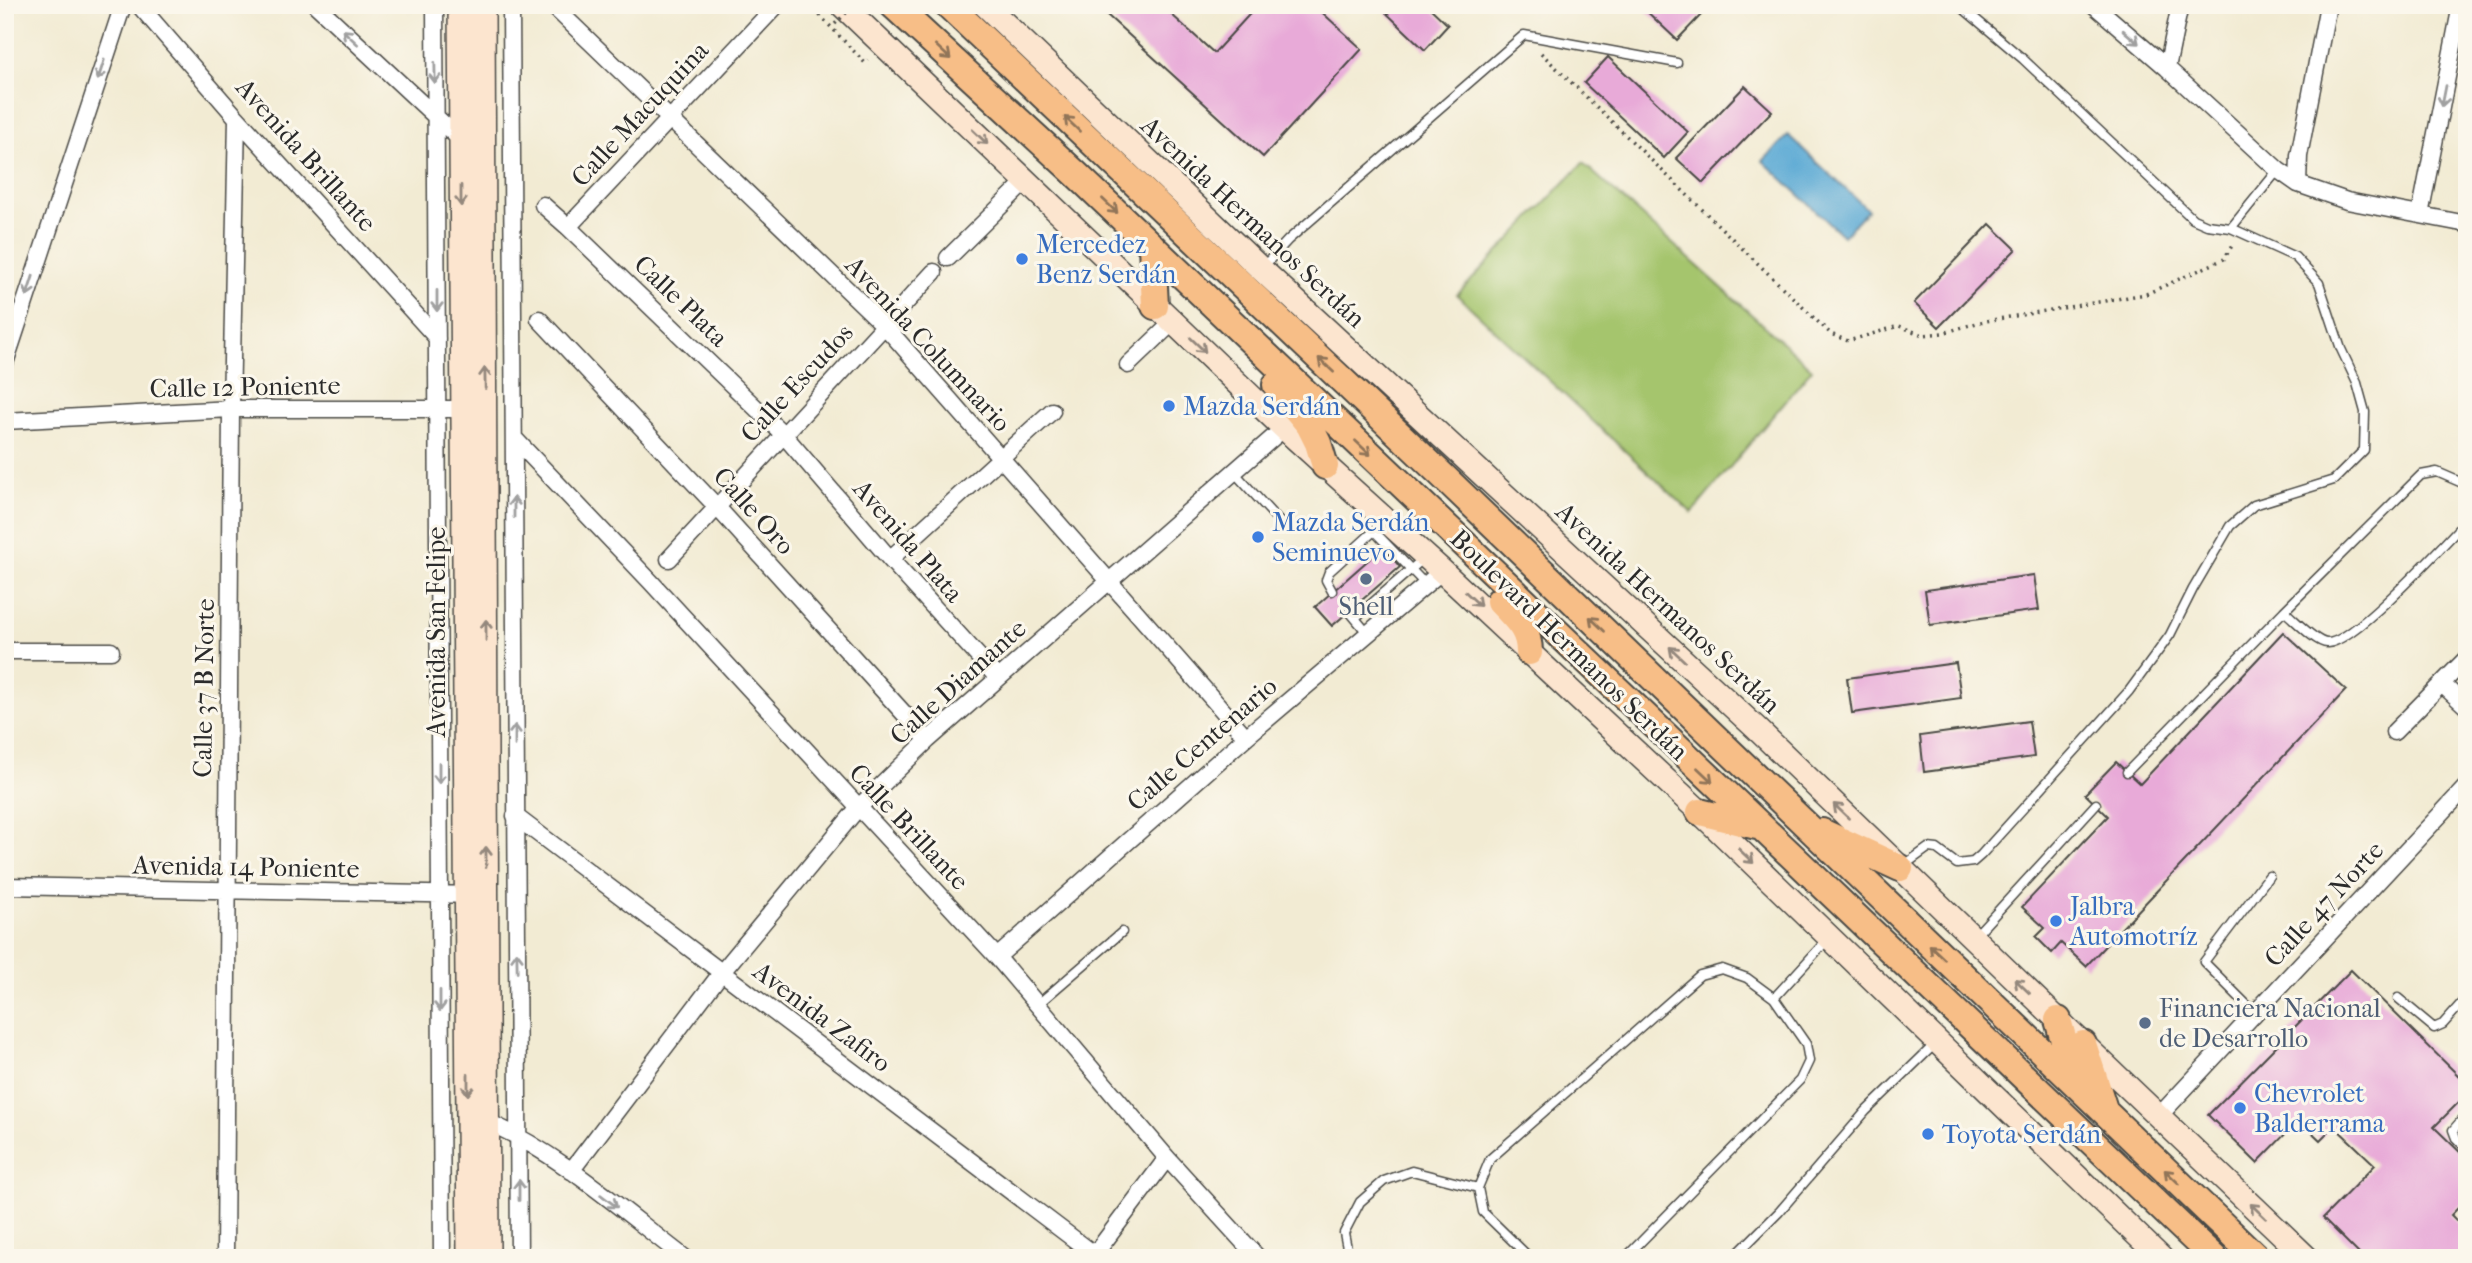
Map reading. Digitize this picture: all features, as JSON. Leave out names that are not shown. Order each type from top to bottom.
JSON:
[{"type":"main road","name":"Avenida San Felipe","points":[[460,5],[461,140],[474,409],[477,1118],[469,1258]]},
{"type":"main road","name":"Avenida San Felipe","points":[[474,409],[484,162],[483,5]]},
{"type":"main road","name":"Boulevard Hermanos Serdán","points":[[893,5],[1152,246],[2214,1258]]},
{"type":"main road","name":"Boulevard Hermanos Serdán","points":[[948,5],[1447,479],[2257,1258]]},
{"type":"main road","name":"Avenida Hermanos Serdán","points":[[985,5],[1261,269],[1746,718],[2307,1258]]},
{"type":"main road","points":[[839,14],[1026,181],[1325,466],[1380,526],[1426,570],[1529,652],[1700,812],[2161,1258]]},
{"type":"main road","points":[[1152,246],[1164,314]]},
{"type":"main road","points":[[1265,354],[1271,379],[1309,425],[1325,466]]},
{"type":"main road","points":[[1457,538],[1457,552],[1465,566],[1523,626],[1529,638],[1529,652]]},
{"type":"main road","points":[[1700,812],[1760,828]]},
{"type":"main road","points":[[1804,824],[1900,868]]},
{"type":"main road","points":[[2058,1020],[2077,1087]]},
{"type":"main road","points":[[2083,1044],[2106,1114]]},
{"type":"main road","name":"Avenida San Felipe","points":[[477,1118],[488,1258]]},
{"type":"main road","points":[[2073,1172],[2096,1146]]},
{"type":"street","points":[[5,363],[123,5]]},
{"type":"street","name":"Avenida Brillante","points":[[139,5],[237,118],[437,338]]},
{"type":"street","points":[[316,5],[484,162]]},
{"type":"street","name":"Avenida San Felipe","points":[[435,5],[442,1258]]},
{"type":"street","points":[[511,5],[519,1258]]},
{"type":"street","name":"Avenida Columnario","points":[[552,5],[884,325],[1246,737]]},
{"type":"street","name":"Calle Macuquina","points":[[568,227],[777,5]]},
{"type":"street","points":[[2094,5],[2278,170],[2298,184],[2336,198],[2467,224]]},
{"type":"street","points":[[2167,68],[2180,5]]},
{"type":"street","points":[[2298,184],[2299,156],[2328,5]]},
{"type":"street","points":[[2420,215],[2461,5]]},
{"type":"street","name":"Calle 37 B Norte","points":[[226,1258],[226,891],[237,118]]},
{"type":"street","points":[[947,258],[1026,181]]},
{"type":"street","name":"Calle Plata","points":[[542,205],[783,434]]},
{"type":"street","name":"Calle Escudos","points":[[669,559],[934,272]]},
{"type":"street","points":[[1128,365],[1164,314]]},
{"type":"street","name":"Calle Oro","points":[[539,319],[716,506],[928,740]]},
{"type":"street","name":"Calle 12 Poniente","points":[[5,421],[231,409],[474,409]]},
{"type":"street","points":[[890,559],[1052,411]]},
{"type":"street","name":"Calle Diamante","points":[[571,1171],[722,972],[858,808],[928,740],[1284,428]]},
{"type":"street","name":"Avenida Plata","points":[[783,434],[890,559],[998,678]]},
{"type":"street","name":"Calle Brillante","points":[[514,438],[650,580],[997,957],[1167,1158],[1258,1258]]},
{"type":"street","name":"Calle Centenario","points":[[997,957],[1246,737],[1369,635],[1426,570]]},
{"type":"street","points":[[5,651],[111,651]]},
{"type":"street","points":[[2394,732],[2467,657]]},
{"type":"street","points":[[2442,684],[2467,708]]},
{"type":"street","name":"Calle 47 Norte","points":[[2160,1116],[2467,786]]},
{"type":"street","name":"Avenida Zafiro","points":[[515,816],[1095,1257]]},
{"type":"street","name":"Avenida 14 Poniente","points":[[5,886],[476,895]]},
{"type":"street","points":[[477,1118],[520,1137],[571,1171],[685,1258]]},
{"type":"street","points":[[1095,1257],[1167,1158]]},
{"type":"lane","points":[[1900,868],[1928,848],[1937,849],[1957,864],[1973,862],[1981,855],[2129,691],[2170,635],[2230,526],[2254,505],[2334,480],[2364,450],[2365,412],[2357,383],[2341,349],[2319,283],[2295,257],[2231,228],[2207,225],[2193,219],[2023,59],[1959,5]]},
{"type":"lane","points":[[1261,269],[1288,240],[1524,35],[1676,64]]},
{"type":"lane","points":[[2231,228],[2278,170]]},
{"type":"lane","points":[[1234,472],[1286,529]]},
{"type":"lane","points":[[2127,772],[2421,475],[2437,472],[2467,485]]},
{"type":"lane","points":[[2284,611],[2319,641],[2328,643],[2337,640],[2356,628],[2387,600],[2467,520]]},
{"type":"lane","points":[[1332,591],[1326,576],[1380,526]]},
{"type":"lane","points":[[1369,635],[1352,614],[1426,570]]},
{"type":"lane","points":[[1973,938],[2096,804]]},
{"type":"lane","points":[[2255,1013],[2204,962],[2269,876]]},
{"type":"lane","points":[[1037,1005],[1122,932]]},
{"type":"lane","points":[[1774,998],[1829,937]]},
{"type":"lane","points":[[1531,1258],[1483,1212],[1478,1188],[1490,1158],[1700,975],[1722,969],[1747,978],[1774,998],[1806,1044],[1810,1061],[1800,1080],[1625,1258]]},
{"type":"lane","points":[[2398,998],[2434,1028],[2443,1024],[2467,997]]},
{"type":"lane","points":[[1733,1258],[1779,1212],[1866,1111],[1937,1042]]},
{"type":"lane","points":[[2467,1114],[2453,1130],[2456,1138],[2467,1149]]},
{"type":"lane","points":[[1349,1258],[1344,1233],[1360,1202],[1384,1181],[1412,1171],[1478,1188]]},
{"type":"path","points":[[810,5],[865,62],[869,58]]},
{"type":"path","points":[[839,14],[854,5]]},
{"type":"path","points":[[1524,35],[1816,320],[1831,334],[1848,341],[1899,326],[1923,335],[1943,333],[1980,321],[2146,294],[2224,259],[2234,245],[2231,228]]},
{"type":"green space","points":[[1583,163],[1812,369],[1692,513],[1457,295]]},
{"type":"water","points":[[1788,135],[1868,210],[1843,236],[1763,161]]},
{"type":"building","points":[[1096,5],[1161,5],[1214,53],[1258,5],[1314,5],[1362,49],[1263,157]]},
{"type":"building","points":[[1378,5],[1427,5],[1448,25],[1425,50]]},
{"type":"building","points":[[1640,5],[1693,5],[1702,14],[1677,40]]},
{"type":"building","points":[[1608,57],[1688,132],[1664,158],[1584,83]]},
{"type":"building","points":[[1745,86],[1772,111],[1703,183],[1676,158]]},
{"type":"building","points":[[1990,224],[2016,249],[1939,327],[1914,303]]},
{"type":"building","name":"Shell","points":[[1383,547],[1400,567],[1332,626],[1315,607]]},
{"type":"building","points":[[2034,575],[2039,610],[1930,625],[1925,590]]},
{"type":"building","points":[[2283,632],[2346,690],[2086,966],[2061,943],[2052,953],[2036,937],[2045,928],[2022,907],[2108,816],[2085,794],[2116,762],[2140,784]]},
{"type":"building","points":[[1956,663],[1961,698],[1852,713],[1847,678]]},
{"type":"building","points":[[2029,721],[2034,757],[1924,772],[1920,736]]},
{"type":"building","points":[[2351,970],[2467,1084],[2467,1094],[2434,1127],[2467,1159],[2467,1199],[2451,1215],[2467,1231],[2467,1258],[2363,1258],[2323,1218],[2375,1165],[2334,1126],[2320,1140],[2299,1120],[2257,1163],[2208,1115]]},
{"type":"place","name":"Mercedez Benz Serdán","points":[[1022,259]]},
{"type":"place","name":"Mazda Serdán","points":[[1169,406]]},
{"type":"place","name":"Mazda Serdán Seminuevo","points":[[1258,537]]},
{"type":"place","name":"Shell","points":[[1366,579]]},
{"type":"place","name":"Jalbra Automotríz","points":[[2056,921]]},
{"type":"place","name":"Financiera Nacional de Desarrollo","points":[[2145,1023]]},
{"type":"place","name":"Chevrolet Balderrama","points":[[2240,1108]]},
{"type":"place","name":"Toyota Serdán","points":[[1928,1134]]}]
